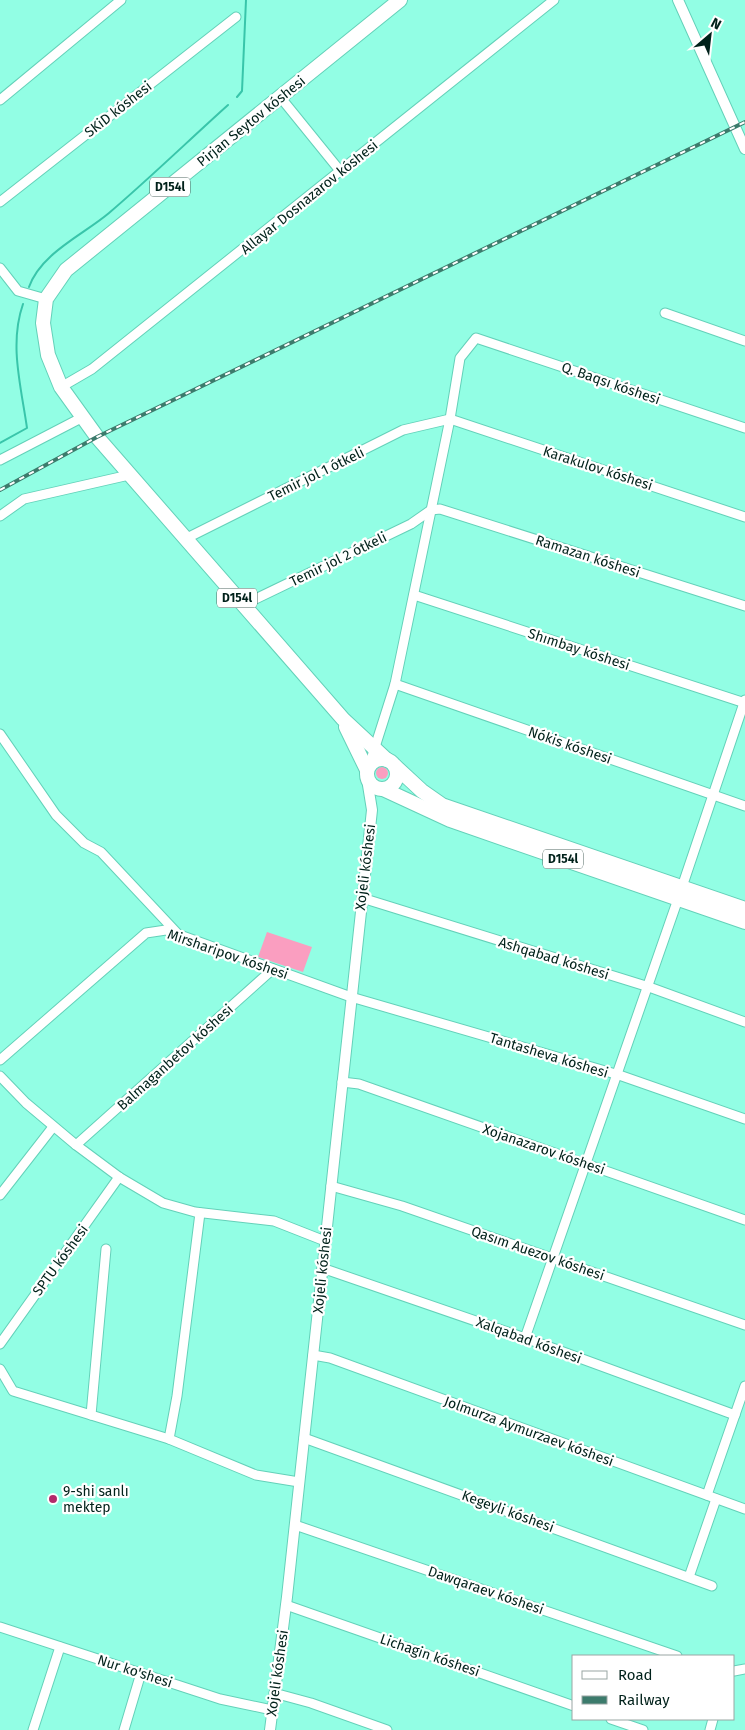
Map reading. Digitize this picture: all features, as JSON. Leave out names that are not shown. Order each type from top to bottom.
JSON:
[{"type":"main road","name":"Pirjan Seytov kóshesi","points":[[83,417],[61,387],[48,355],[43,323],[46,300],[66,270],[400,0]]},
{"type":"main road","name":"D154l","points":[[83,417],[129,475],[343,719],[422,791],[442,805],[680,893],[745,922]]},
{"type":"main road","name":"D154l","points":[[343,719],[374,787],[383,789],[450,820],[680,893],[745,909]]},
{"type":"main road","points":[[368,772],[375,760],[391,763],[397,771],[396,781],[383,789]]},
{"type":"street","points":[[0,100],[122,0]]},
{"type":"street","name":"Allayar Dosnazarov kóshesi","points":[[61,387],[92,370],[554,0]]},
{"type":"street","points":[[678,0],[745,149]]},
{"type":"street","name":"SKiD kóshesi","points":[[0,202],[236,17]]},
{"type":"street","points":[[281,98],[341,172]]},
{"type":"street","points":[[0,268],[18,291],[46,300]]},
{"type":"street","points":[[665,313],[745,341]]},
{"type":"street","name":"Q. Baqsı kóshesi","points":[[450,419],[460,358],[476,338],[745,428]]},
{"type":"street","points":[[0,460],[83,417]]},
{"type":"street","points":[[372,810],[368,772],[395,684],[450,419]]},
{"type":"street","name":"Karakulov kóshesi","points":[[450,419],[745,517]]},
{"type":"street","name":"Temir jol 1 ótkeli","points":[[185,539],[403,430],[450,419]]},
{"type":"street","points":[[0,516],[24,499],[129,475]]},
{"type":"street","name":"Ramazan kóshesi","points":[[431,510],[440,509],[745,606]]},
{"type":"street","name":"Temir jol 2 ótkeli","points":[[243,605],[411,524],[431,510]]},
{"type":"street","name":"Shımbay kóshesi","points":[[414,595],[745,702]]},
{"type":"street","name":"Nókis kóshesi","points":[[395,684],[745,806]]},
{"type":"street","points":[[525,1338],[649,987],[745,702]]},
{"type":"street","points":[[0,734],[56,816],[84,843],[101,852],[179,935]]},
{"type":"street","points":[[372,810],[383,789]]},
{"type":"street","name":"Xojeli kóshesi","points":[[270,1730],[295,1525],[372,810]]},
{"type":"street","name":"Ashqabad kóshesi","points":[[362,898],[649,987],[745,1022]]},
{"type":"street","name":"Mirsharipov kóshesi","points":[[0,1060],[146,933],[166,930],[351,997]]},
{"type":"street","name":"Balmaganbetov kóshesi","points":[[76,1145],[273,969]]},
{"type":"street","name":"Tantasheva kóshesi","points":[[351,997],[618,1076],[745,1119]]},
{"type":"street","points":[[0,1076],[53,1127],[76,1145],[119,1177],[164,1203],[200,1213],[274,1221],[325,1241]]},
{"type":"street","name":"Xojanazarov kóshesi","points":[[342,1082],[359,1084],[745,1220]]},
{"type":"street","points":[[0,1195],[53,1127]]},
{"type":"street","name":"SPTU kóshesi","points":[[0,1344],[119,1177]]},
{"type":"street","name":"Qasım Auezov kóshesi","points":[[331,1186],[402,1206],[745,1325]]},
{"type":"street","points":[[169,1439],[177,1396],[200,1213]]},
{"type":"street","points":[[91,1415],[106,1249]]},
{"type":"street","name":"Xalqabad kóshesi","points":[[322,1268],[525,1338],[735,1415]]},
{"type":"street","name":"Jolmurza Aymurzaev kóshesi","points":[[313,1355],[339,1361],[745,1509]]},
{"type":"street","points":[[0,1369],[13,1391],[169,1439],[256,1476],[299,1482]]},
{"type":"street","points":[[707,1496],[745,1386]]},
{"type":"street","name":"Kegeyli kóshesi","points":[[304,1438],[712,1586]]},
{"type":"street","points":[[689,1577],[716,1499]]},
{"type":"street","name":"Dawqaraev kóshesi","points":[[295,1525],[674,1655]]},
{"type":"street","name":"Lichagin kóshesi","points":[[286,1605],[572,1705]]},
{"type":"street","name":"Nur ko'shesi","points":[[0,1627],[220,1699],[272,1710]]},
{"type":"street","points":[[33,1730],[60,1647]]},
{"type":"street","points":[[124,1730],[141,1673]]},
{"type":"street","points":[[274,1693],[311,1703],[387,1730]]},
{"type":"street","points":[[613,1720],[643,1730]]},
{"type":"shaded area","points":[[380,767],[384,767],[388,773],[384,779],[380,779],[376,775],[376,771]]},
{"type":"shaded area","points":[[267,932],[312,947],[303,972],[258,957]]},
{"type":"waterway","points":[[237,97],[242,91],[246,0]]},
{"type":"waterway","points":[[29,287],[35,275],[53,254],[109,213],[228,105]]},
{"type":"waterway","points":[[0,443],[27,428],[19,381],[17,350],[17,334],[23,304]]},
{"type":"railway","points":[[0,490],[97,437],[745,122]]},
{"type":"place","name":"9-shi sanlı mektep","points":[[53,1499]]}]
